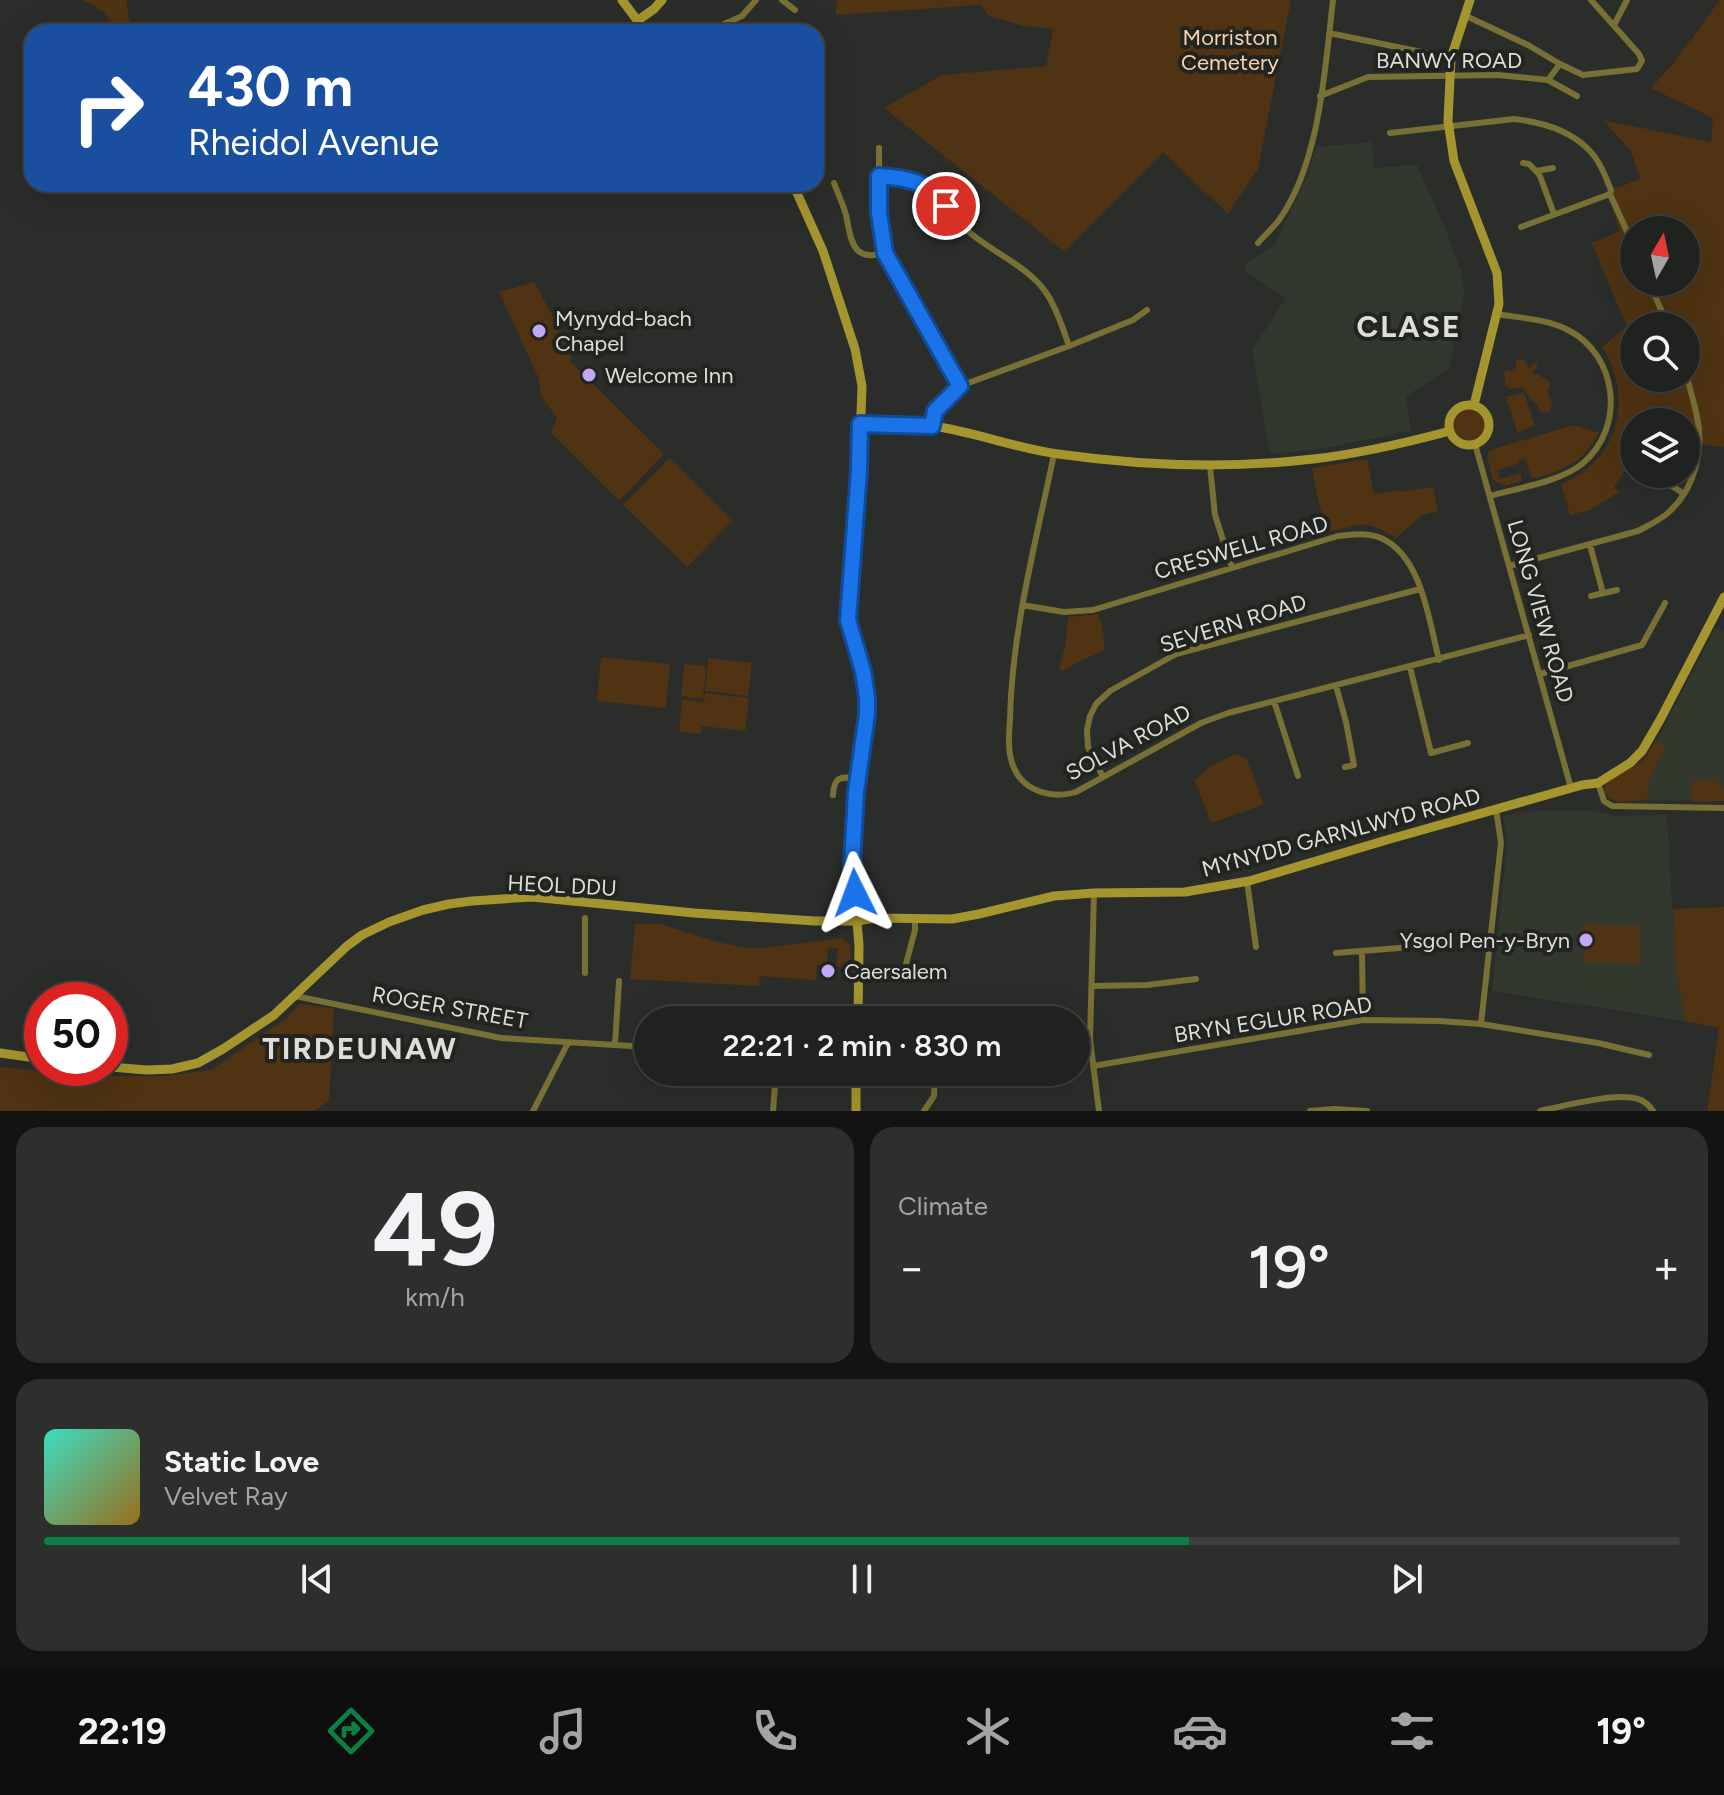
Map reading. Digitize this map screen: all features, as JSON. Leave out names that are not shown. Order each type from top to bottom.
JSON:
[{"type":"street","points":[[622,0],[639,24]]},
{"type":"street","points":[[637,21],[662,0]]},
{"type":"street","points":[[724,24],[742,16],[756,0]]},
{"type":"street","points":[[782,0],[795,10]]},
{"type":"street","points":[[1258,243],[1279,219],[1296,188],[1314,139],[1333,0]]},
{"type":"street","points":[[1470,0],[1451,58],[1449,127],[1454,161],[1497,273],[1499,304],[1474,405]]},
{"type":"street","points":[[1464,15],[1583,75],[1637,69],[1642,61],[1639,54],[1591,0]]},
{"type":"street","points":[[1614,25],[1627,0]]},
{"type":"street","points":[[1329,33],[1451,58]]},
{"type":"street","points":[[1548,80],[1560,64]]},
{"type":"street","name":"BANWY ROAD","points":[[1320,96],[1368,77],[1498,75],[1548,80],[1577,96]]},
{"type":"street","points":[[1390,133],[1514,119],[1534,121],[1554,128],[1591,151],[1620,216]]},
{"type":"street","points":[[879,148],[879,213],[885,253],[960,386]]},
{"type":"street","points":[[1523,163],[1529,164],[1540,176],[1554,214]]},
{"type":"street","points":[[1536,171],[1553,168]]},
{"type":"street","points":[[879,176],[902,178],[927,187],[937,194],[968,231],[1027,273],[1047,294],[1069,346]]},
{"type":"street","points":[[834,183],[855,248],[871,255],[885,253]]},
{"type":"street","points":[[797,192],[823,251],[855,349],[862,386],[848,620],[863,671],[867,698],[857,778],[852,864],[859,945],[858,1006]]},
{"type":"street","points":[[1521,227],[1610,194]]},
{"type":"street","points":[[932,426],[935,411],[960,386],[1133,320],[1147,310]]},
{"type":"street","points":[[1490,496],[1556,477],[1584,463],[1600,442],[1611,410],[1611,392],[1602,361],[1580,337],[1566,328],[1497,314]]},
{"type":"street","points":[[1509,566],[1638,531],[1672,510],[1684,494],[1697,462],[1698,420],[1691,392]]},
{"type":"street","points":[[1474,405],[1482,409],[1489,421],[1486,436],[1475,444],[1462,443],[1450,431],[1450,418],[1455,410],[1463,406],[1474,405]]},
{"type":"street","points":[[860,424],[932,426],[1054,454],[1127,463],[1210,466],[1314,459],[1450,431]]},
{"type":"street","name":"LONG VIEW ROAD","points":[[1475,444],[1571,788]]},
{"type":"street","name":"SOLVA ROAD","points":[[1054,454],[1015,642],[1010,689],[1010,745],[1014,769],[1026,784],[1042,793],[1060,795],[1076,792],[1201,723],[1228,713],[1529,635]]},
{"type":"street","points":[[1210,466],[1215,515],[1232,568]]},
{"type":"street","points":[[1675,488],[1684,494]]},
{"type":"street","name":"CRESWELL ROAD","points":[[1022,605],[1064,612],[1093,610],[1338,536],[1360,534],[1380,538],[1406,558],[1415,573],[1439,660]]},
{"type":"street","points":[[1590,545],[1603,593]]},
{"type":"street","name":"SEVERN ROAD","points":[[1103,777],[1088,747],[1087,730],[1096,704],[1110,691],[1176,654],[1420,589]]},
{"type":"street","points":[[1591,596],[1617,590]]},
{"type":"street","points":[[1724,597],[1642,751],[1630,763],[1598,783],[1604,801],[1612,806],[1724,808]]},
{"type":"street","points":[[1540,674],[1642,645],[1665,603]]},
{"type":"street","points":[[1410,667],[1431,753],[1468,743]]},
{"type":"street","points":[[1336,686],[1354,765],[1345,767]]},
{"type":"street","points":[[1274,701],[1298,776]]},
{"type":"street","points":[[833,795],[833,786],[838,779],[857,778]]},
{"type":"street","name":"MYNYDD GARNLWYD ROAD","points":[[857,921],[876,918],[952,919],[1054,896],[1185,892],[1247,881],[1571,788],[1598,783]]},
{"type":"street","points":[[1481,1024],[1501,843],[1496,809]]},
{"type":"street","points":[[1247,881],[1256,947]]},
{"type":"street","points":[[1094,893],[1090,1039],[1099,1111]]},
{"type":"street","name":"HEOL DDU","points":[[128,1068],[172,1069],[198,1063],[252,1031],[362,935],[423,910],[472,901],[532,897],[694,913],[857,921]]},
{"type":"street","points":[[585,918],[585,973]]},
{"type":"street","points":[[906,964],[915,919]]},
{"type":"street","points":[[1336,953],[1412,947]]},
{"type":"street","points":[[1362,951],[1363,1020]]},
{"type":"street","points":[[1092,986],[1147,985],[1196,979]]},
{"type":"street","points":[[615,1044],[619,981]]},
{"type":"street","name":"ROGER STREET","points":[[295,996],[501,1038],[634,1046]]},
{"type":"street","points":[[618,996],[630,997]]},
{"type":"street","name":"BRYN EGLUR ROAD","points":[[1093,1066],[1363,1020],[1481,1024],[1598,1043],[1649,1055]]},
{"type":"street","points":[[533,1111],[568,1043]]},
{"type":"street","points":[[0,1053],[24,1056]]},
{"type":"street","points":[[773,1111],[775,1086]]},
{"type":"street","points":[[856,1086],[856,1111]]},
{"type":"street","points":[[930,1109],[934,1086]]},
{"type":"street","points":[[1540,1111],[1618,1097],[1640,1099],[1653,1111]]},
{"type":"street","points":[[1310,1111],[1367,1111]]},
{"type":"shaded area","points":[[1372,142],[1374,168],[1417,165],[1462,275],[1464,293],[1449,369],[1406,396],[1411,431],[1319,449],[1270,454],[1252,350],[1286,298],[1244,271],[1247,262],[1274,246],[1307,176],[1316,147]]},
{"type":"shaded area","points":[[1716,627],[1724,631],[1724,801],[1632,800],[1642,761],[1653,747]]},
{"type":"shaded area","name":"Ysgol Pen-y-Bryn","points":[[1540,810],[1594,811],[1614,816],[1667,815],[1676,971],[1685,1021],[1492,991],[1507,845],[1503,816]]},
{"type":"green space","points":[[84,0],[126,0],[130,24],[111,24],[105,13]]},
{"type":"green space","name":"Morriston Cemetery","points":[[837,0],[1291,0],[1258,169],[1228,214],[1163,152],[1065,252],[884,108],[942,75],[1046,66],[1053,29],[990,17],[981,5],[836,15]]},
{"type":"green space","points":[[1720,0],[1724,0],[1724,447],[1700,445],[1700,408],[1620,408],[1620,478],[1614,487],[1619,492],[1590,510],[1570,515],[1561,484],[1580,474],[1596,460],[1608,444],[1619,407],[1618,386],[1602,347],[1620,332],[1620,392],[1700,392],[1700,312],[1621,312],[1591,242],[1620,231],[1609,200],[1611,190],[1640,179],[1631,151],[1603,120],[1711,142],[1713,118],[1651,88]]},
{"type":"green space","points":[[534,282],[572,351],[571,362],[664,454],[619,501],[551,433],[557,418],[541,396],[539,379],[499,292]]},
{"type":"green space","points":[[1520,359],[1530,369],[1533,363],[1538,364],[1533,374],[1550,382],[1547,391],[1552,401],[1550,411],[1540,411],[1522,387],[1511,389],[1505,385],[1504,372],[1515,372],[1516,361]]},
{"type":"green space","points":[[1524,392],[1535,426],[1517,432],[1506,397]]},
{"type":"green space","points":[[1470,409],[1482,413],[1486,425],[1482,437],[1470,441],[1458,437],[1454,425],[1458,413]]},
{"type":"green space","points":[[1574,425],[1599,433],[1579,459],[1532,479],[1525,459],[1498,470],[1500,479],[1521,473],[1522,481],[1506,486],[1493,480],[1487,456],[1490,450]]},
{"type":"green space","points":[[669,458],[733,520],[687,567],[623,505]]},
{"type":"green space","points":[[1367,459],[1374,494],[1433,487],[1438,511],[1422,515],[1396,538],[1369,525],[1326,531],[1312,468]]},
{"type":"green space","points":[[1098,614],[1104,637],[1103,651],[1064,671],[1059,669],[1066,643],[1068,617]]},
{"type":"green space","points":[[601,657],[670,664],[666,708],[597,701]]},
{"type":"green space","points":[[708,658],[752,663],[748,696],[705,691]]},
{"type":"green space","points":[[684,664],[706,666],[703,699],[681,696]]},
{"type":"green space","points":[[705,693],[749,698],[745,731],[702,726],[700,734],[679,732],[682,699],[704,702]]},
{"type":"green space","points":[[1658,741],[1664,745],[1664,752],[1651,773],[1646,800],[1612,800],[1604,791],[1606,783],[1642,761]]},
{"type":"green space","points":[[1234,754],[1247,758],[1263,803],[1211,823],[1195,781],[1208,768]]},
{"type":"green space","points":[[1699,778],[1700,781],[1713,782],[1714,779],[1724,788],[1724,801],[1692,802],[1691,785]]},
{"type":"green space","points":[[1724,907],[1724,1111],[1707,1111],[1719,1028],[1685,1021],[1676,971],[1673,909]]},
{"type":"green space","points":[[635,924],[660,924],[745,948],[842,938],[850,945],[852,982],[845,982],[846,967],[836,967],[838,948],[828,947],[827,966],[817,965],[816,980],[760,976],[759,986],[630,979]]},
{"type":"green space","points":[[1584,925],[1640,926],[1640,963],[1583,962]]},
{"type":"green space","points":[[299,1004],[334,1008],[329,1101],[314,1111],[0,1111],[0,1067],[24,1069],[24,1086],[128,1086],[128,1076],[162,1076],[211,1070],[287,1018]]},
{"type":"place","name":"Mynydd-bach Chapel","points":[[539,331]]},
{"type":"place","name":"Welcome Inn","points":[[589,375]]},
{"type":"place","name":"Ysgol Pen-y-Bryn","points":[[1586,940]]},
{"type":"place","name":"Caersalem","points":[[828,971]]},
{"type":"district","name":"CLASE","points":[[1409,327]]},
{"type":"district","name":"TIRDEUNAW","points":[[360,1049]]},
{"type":"route","points":[[855,893],[853,833],[857,778],[867,714],[863,671],[848,620],[860,424],[932,426],[938,406],[960,386],[885,253],[879,213],[879,176],[916,182],[937,194],[946,206]]}]
